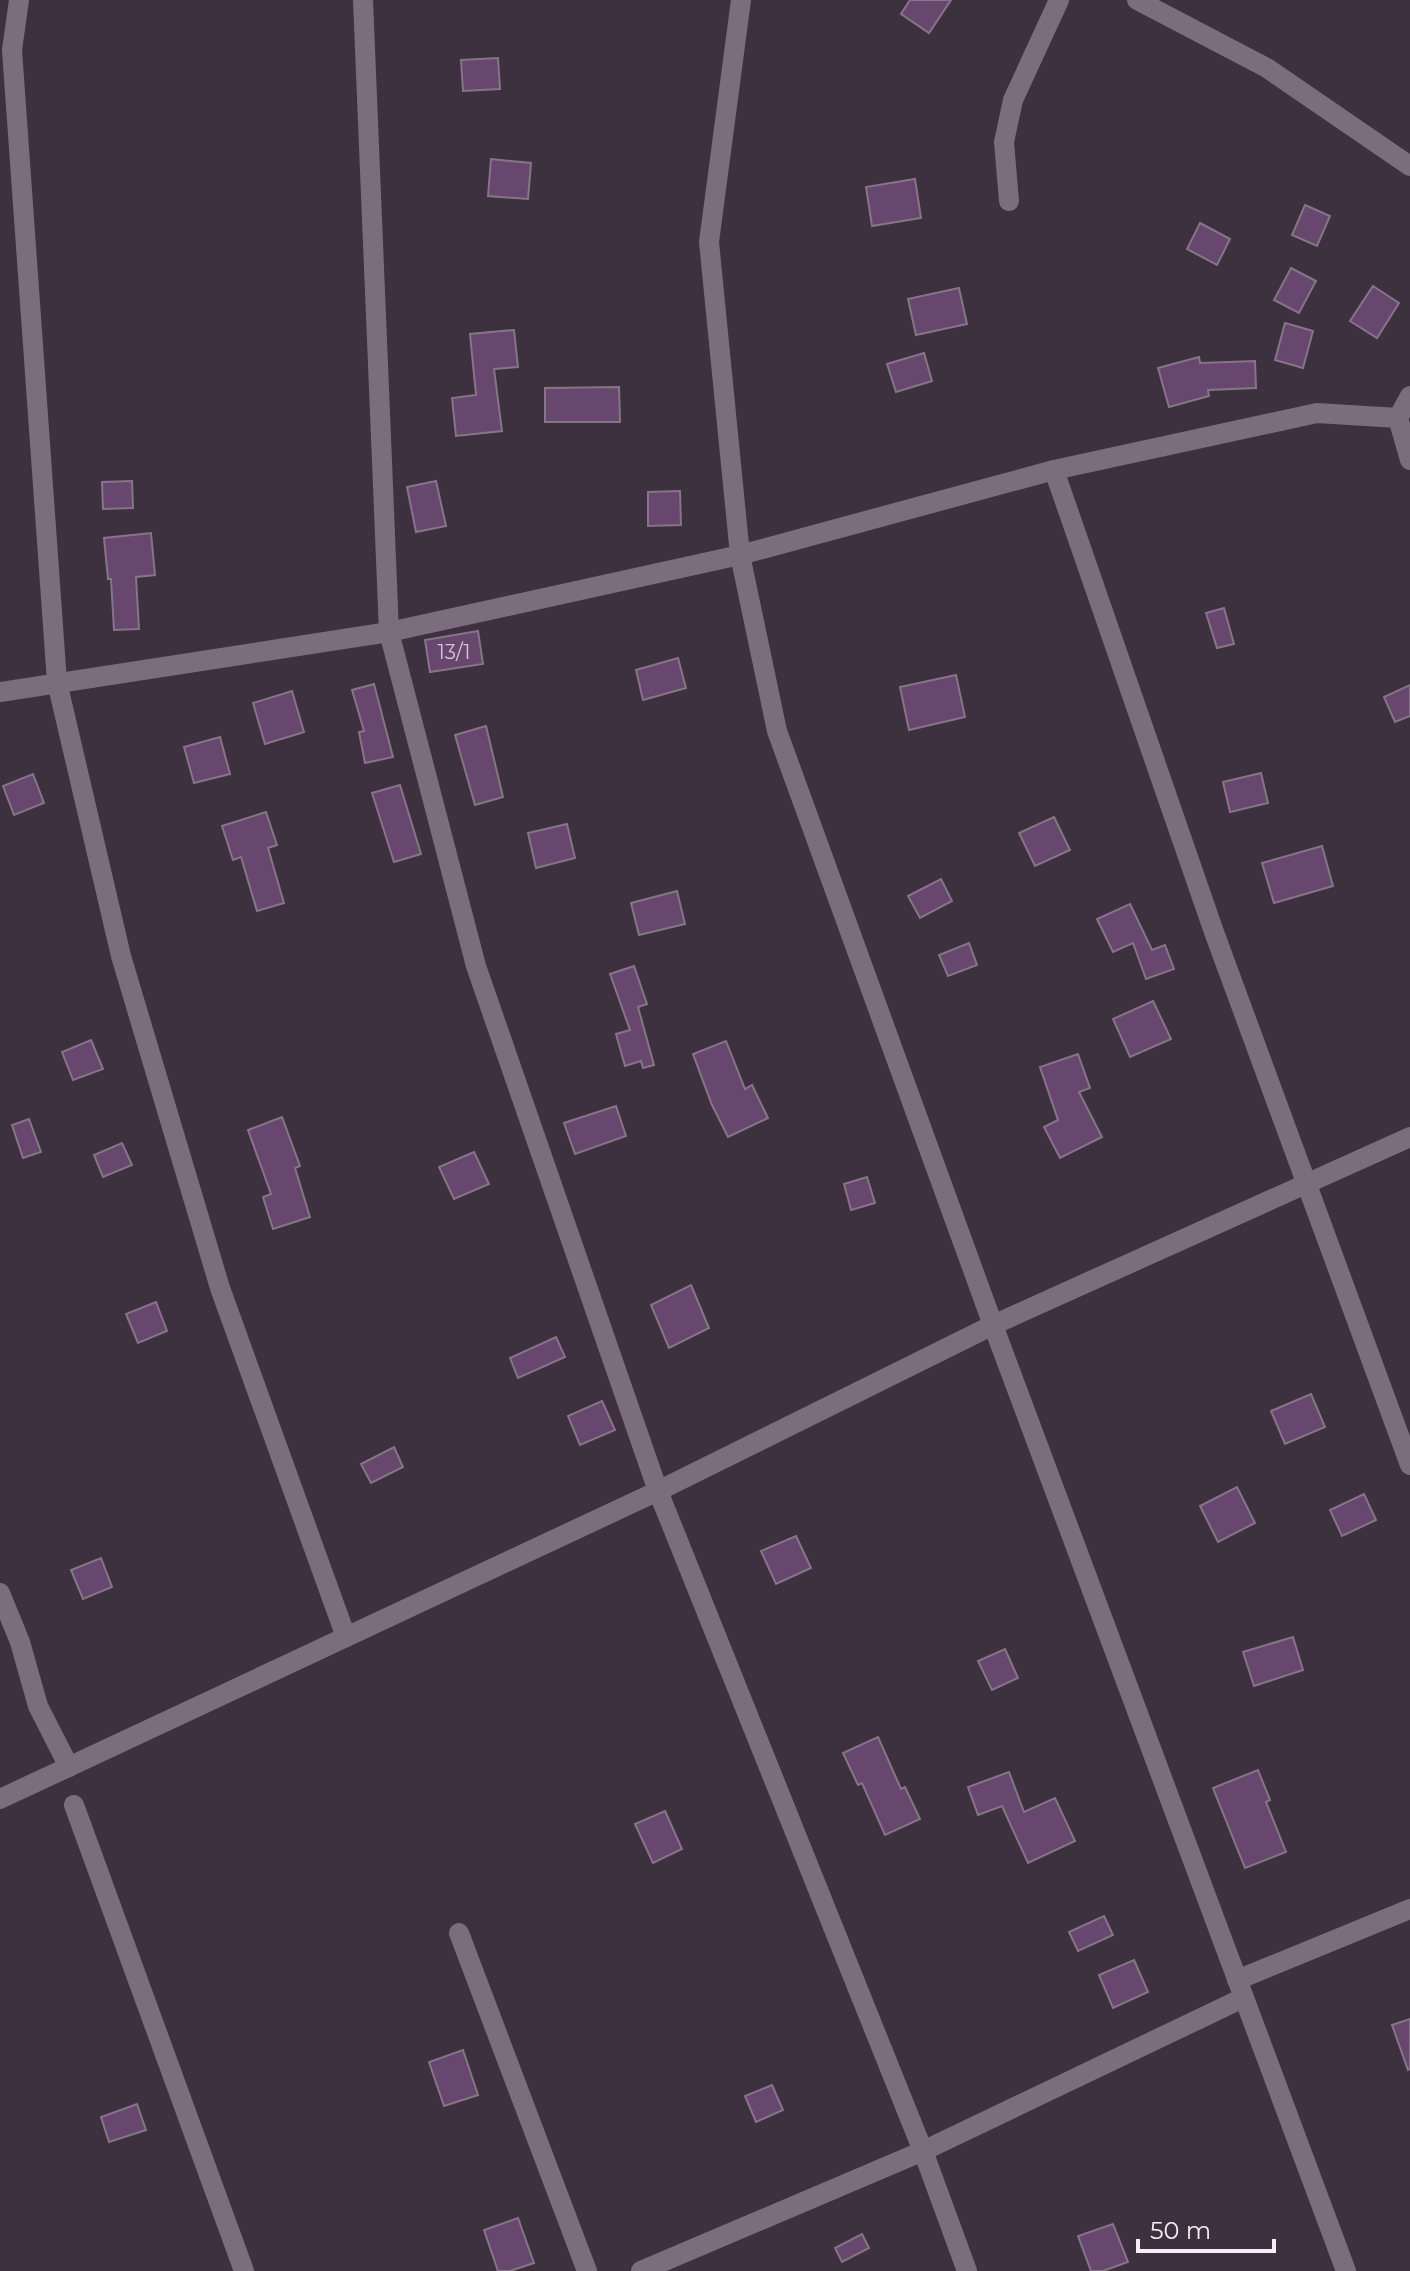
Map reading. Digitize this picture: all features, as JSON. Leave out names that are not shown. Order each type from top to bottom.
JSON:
[{"type":"street","points":[[19,0],[12,50],[57,682],[121,956],[215,1273],[346,1637]]},
{"type":"street","points":[[363,0],[389,632],[476,966],[658,1491],[923,2151],[967,2271]]},
{"type":"street","points":[[741,0],[709,242],[740,555],[777,731],[993,1325],[1346,2271]]},
{"type":"street","points":[[1009,201],[1004,142],[1013,100],[1059,0]]},
{"type":"street","points":[[1137,0],[1267,68],[1410,166]]},
{"type":"street","points":[[1410,396],[1398,418],[1410,460]]},
{"type":"street","points":[[0,692],[389,632],[740,555],[1054,470],[1317,413],[1398,418]]},
{"type":"street","points":[[1054,470],[1214,932],[1410,1465]]},
{"type":"street","points":[[0,1799],[658,1491],[993,1325],[1410,1137]]},
{"type":"street","points":[[0,1593],[20,1642],[38,1706],[69,1767]]},
{"type":"street","points":[[74,1805],[244,2271]]},
{"type":"street","points":[[641,2271],[923,2151],[1240,1989],[1410,1909]]},
{"type":"street","points":[[459,1933],[587,2271]]},
{"type":"building","points":[[910,0],[951,0],[929,33],[901,14]]},
{"type":"building","points":[[498,58],[500,89],[463,91],[461,60]]},
{"type":"building","points":[[491,159],[531,163],[528,199],[488,196]]},
{"type":"building","points":[[915,179],[921,218],[872,226],[866,187]]},
{"type":"building","points":[[1305,205],[1330,216],[1317,246],[1292,235]]},
{"type":"building","points":[[1200,223],[1230,239],[1217,265],[1187,249]]},
{"type":"building","points":[[1291,268],[1316,281],[1299,313],[1274,300]]},
{"type":"building","points":[[1373,286],[1399,303],[1377,338],[1350,321]]},
{"type":"building","points":[[959,288],[967,324],[916,335],[908,299]]},
{"type":"building","points":[[1285,323],[1313,331],[1303,368],[1275,360]]},
{"type":"building","points":[[514,330],[518,367],[494,369],[502,431],[456,436],[452,398],[476,395],[470,334]]},
{"type":"building","points":[[924,353],[932,381],[896,392],[887,364]]},
{"type":"building","points":[[1199,357],[1200,363],[1255,361],[1256,388],[1208,390],[1209,396],[1169,407],[1158,368]]},
{"type":"building","points":[[619,387],[620,422],[545,422],[545,388]]},
{"type":"building","points":[[132,481],[133,508],[103,509],[102,482]]},
{"type":"building","points":[[436,481],[446,526],[416,532],[407,487]]},
{"type":"building","points":[[680,491],[681,525],[648,526],[648,492]]},
{"type":"building","points":[[151,533],[155,575],[136,577],[139,629],[114,630],[111,579],[108,579],[104,538]]},
{"type":"building","points":[[1224,608],[1234,644],[1217,648],[1206,613]]},
{"type":"building","points":[[478,631],[483,664],[430,672],[425,640]]},
{"type":"building","points":[[678,658],[686,688],[643,700],[636,670]]},
{"type":"building","points":[[956,675],[965,717],[909,730],[900,687]]},
{"type":"building","points":[[374,684],[393,757],[365,763],[359,732],[364,731],[352,690]]},
{"type":"building","points":[[1410,685],[1410,716],[1395,722],[1384,697]]},
{"type":"building","points":[[292,691],[304,732],[265,744],[253,703]]},
{"type":"building","points":[[486,726],[503,797],[475,805],[455,735]]},
{"type":"building","points":[[220,737],[230,774],[194,783],[184,747]]},
{"type":"building","points":[[1261,773],[1268,803],[1230,812],[1223,782]]},
{"type":"building","points":[[33,774],[44,803],[14,815],[3,786]]},
{"type":"building","points":[[400,785],[421,854],[394,862],[372,793]]},
{"type":"building","points":[[266,812],[277,845],[268,848],[284,903],[257,911],[241,857],[233,860],[222,826]]},
{"type":"building","points":[[1054,817],[1070,850],[1035,866],[1019,833]]},
{"type":"building","points":[[567,824],[575,858],[536,868],[528,833]]},
{"type":"building","points":[[1322,846],[1333,886],[1274,903],[1262,863]]},
{"type":"building","points":[[941,879],[952,901],[920,918],[908,896]]},
{"type":"building","points":[[677,891],[685,924],[639,935],[631,903]]},
{"type":"building","points":[[1130,904],[1152,950],[1165,945],[1174,969],[1146,979],[1133,943],[1113,952],[1097,919]]},
{"type":"building","points":[[969,943],[977,965],[948,976],[939,955]]},
{"type":"building","points":[[634,966],[647,1004],[638,1007],[654,1065],[643,1068],[641,1061],[625,1066],[616,1034],[630,1030],[610,974]]},
{"type":"building","points":[[1153,1001],[1171,1039],[1130,1057],[1113,1019]]},
{"type":"building","points":[[91,1040],[103,1069],[73,1080],[62,1052]]},
{"type":"building","points":[[726,1041],[745,1089],[752,1085],[768,1118],[728,1137],[693,1054]]},
{"type":"building","points":[[1078,1054],[1090,1088],[1079,1092],[1102,1137],[1060,1158],[1044,1127],[1058,1120],[1040,1067]]},
{"type":"building","points":[[616,1106],[626,1136],[575,1154],[564,1123]]},
{"type":"building","points":[[282,1117],[300,1166],[295,1168],[310,1217],[273,1229],[263,1197],[271,1194],[248,1130]]},
{"type":"building","points":[[29,1119],[41,1152],[23,1158],[12,1125]]},
{"type":"building","points":[[122,1143],[132,1165],[103,1177],[94,1155]]},
{"type":"building","points":[[474,1152],[489,1184],[454,1199],[439,1167]]},
{"type":"building","points":[[867,1177],[875,1203],[851,1210],[844,1184]]},
{"type":"building","points":[[691,1285],[709,1328],[669,1348],[651,1305]]},
{"type":"building","points":[[156,1302],[167,1331],[138,1343],[126,1314]]},
{"type":"building","points":[[556,1337],[565,1357],[518,1378],[510,1358]]},
{"type":"building","points":[[1311,1394],[1325,1427],[1285,1444],[1271,1411]]},
{"type":"building","points":[[602,1401],[615,1430],[580,1445],[568,1416]]},
{"type":"building","points":[[394,1447],[403,1467],[371,1483],[361,1464]]},
{"type":"building","points":[[1237,1487],[1255,1523],[1218,1542],[1200,1506]]},
{"type":"building","points":[[1364,1494],[1376,1520],[1342,1536],[1330,1510]]},
{"type":"building","points":[[796,1536],[811,1568],[776,1584],[761,1551]]},
{"type":"building","points":[[101,1558],[112,1587],[83,1599],[71,1570]]},
{"type":"building","points":[[1293,1637],[1303,1670],[1254,1686],[1243,1652]]},
{"type":"building","points":[[1005,1649],[1018,1678],[992,1690],[978,1661]]},
{"type":"building","points":[[878,1737],[901,1789],[905,1787],[920,1819],[885,1835],[862,1783],[858,1785],[843,1753]]},
{"type":"building","points":[[1258,1770],[1270,1800],[1266,1802],[1286,1852],[1245,1868],[1213,1788]]},
{"type":"building","points":[[1009,1772],[1024,1812],[1055,1798],[1075,1841],[1028,1863],[1002,1806],[978,1815],[968,1787]]},
{"type":"building","points":[[665,1811],[682,1849],[653,1863],[635,1824]]},
{"type":"building","points":[[1104,1916],[1113,1935],[1078,1951],[1069,1932]]},
{"type":"building","points":[[1134,1960],[1148,1992],[1113,2008],[1099,1975]]},
{"type":"building","points":[[1410,2019],[1410,2069],[1408,2070],[1392,2025]]},
{"type":"building","points":[[463,2050],[478,2095],[444,2106],[429,2062]]},
{"type":"building","points":[[772,2085],[783,2110],[756,2122],[745,2096]]},
{"type":"building","points":[[137,2104],[146,2130],[109,2142],[101,2117]]},
{"type":"building","points":[[518,2218],[534,2263],[510,2271],[498,2271],[484,2230]]},
{"type":"building","points":[[1113,2224],[1128,2262],[1103,2271],[1091,2271],[1078,2236]]},
{"type":"building","points":[[862,2234],[869,2248],[842,2262],[835,2248]]}]
